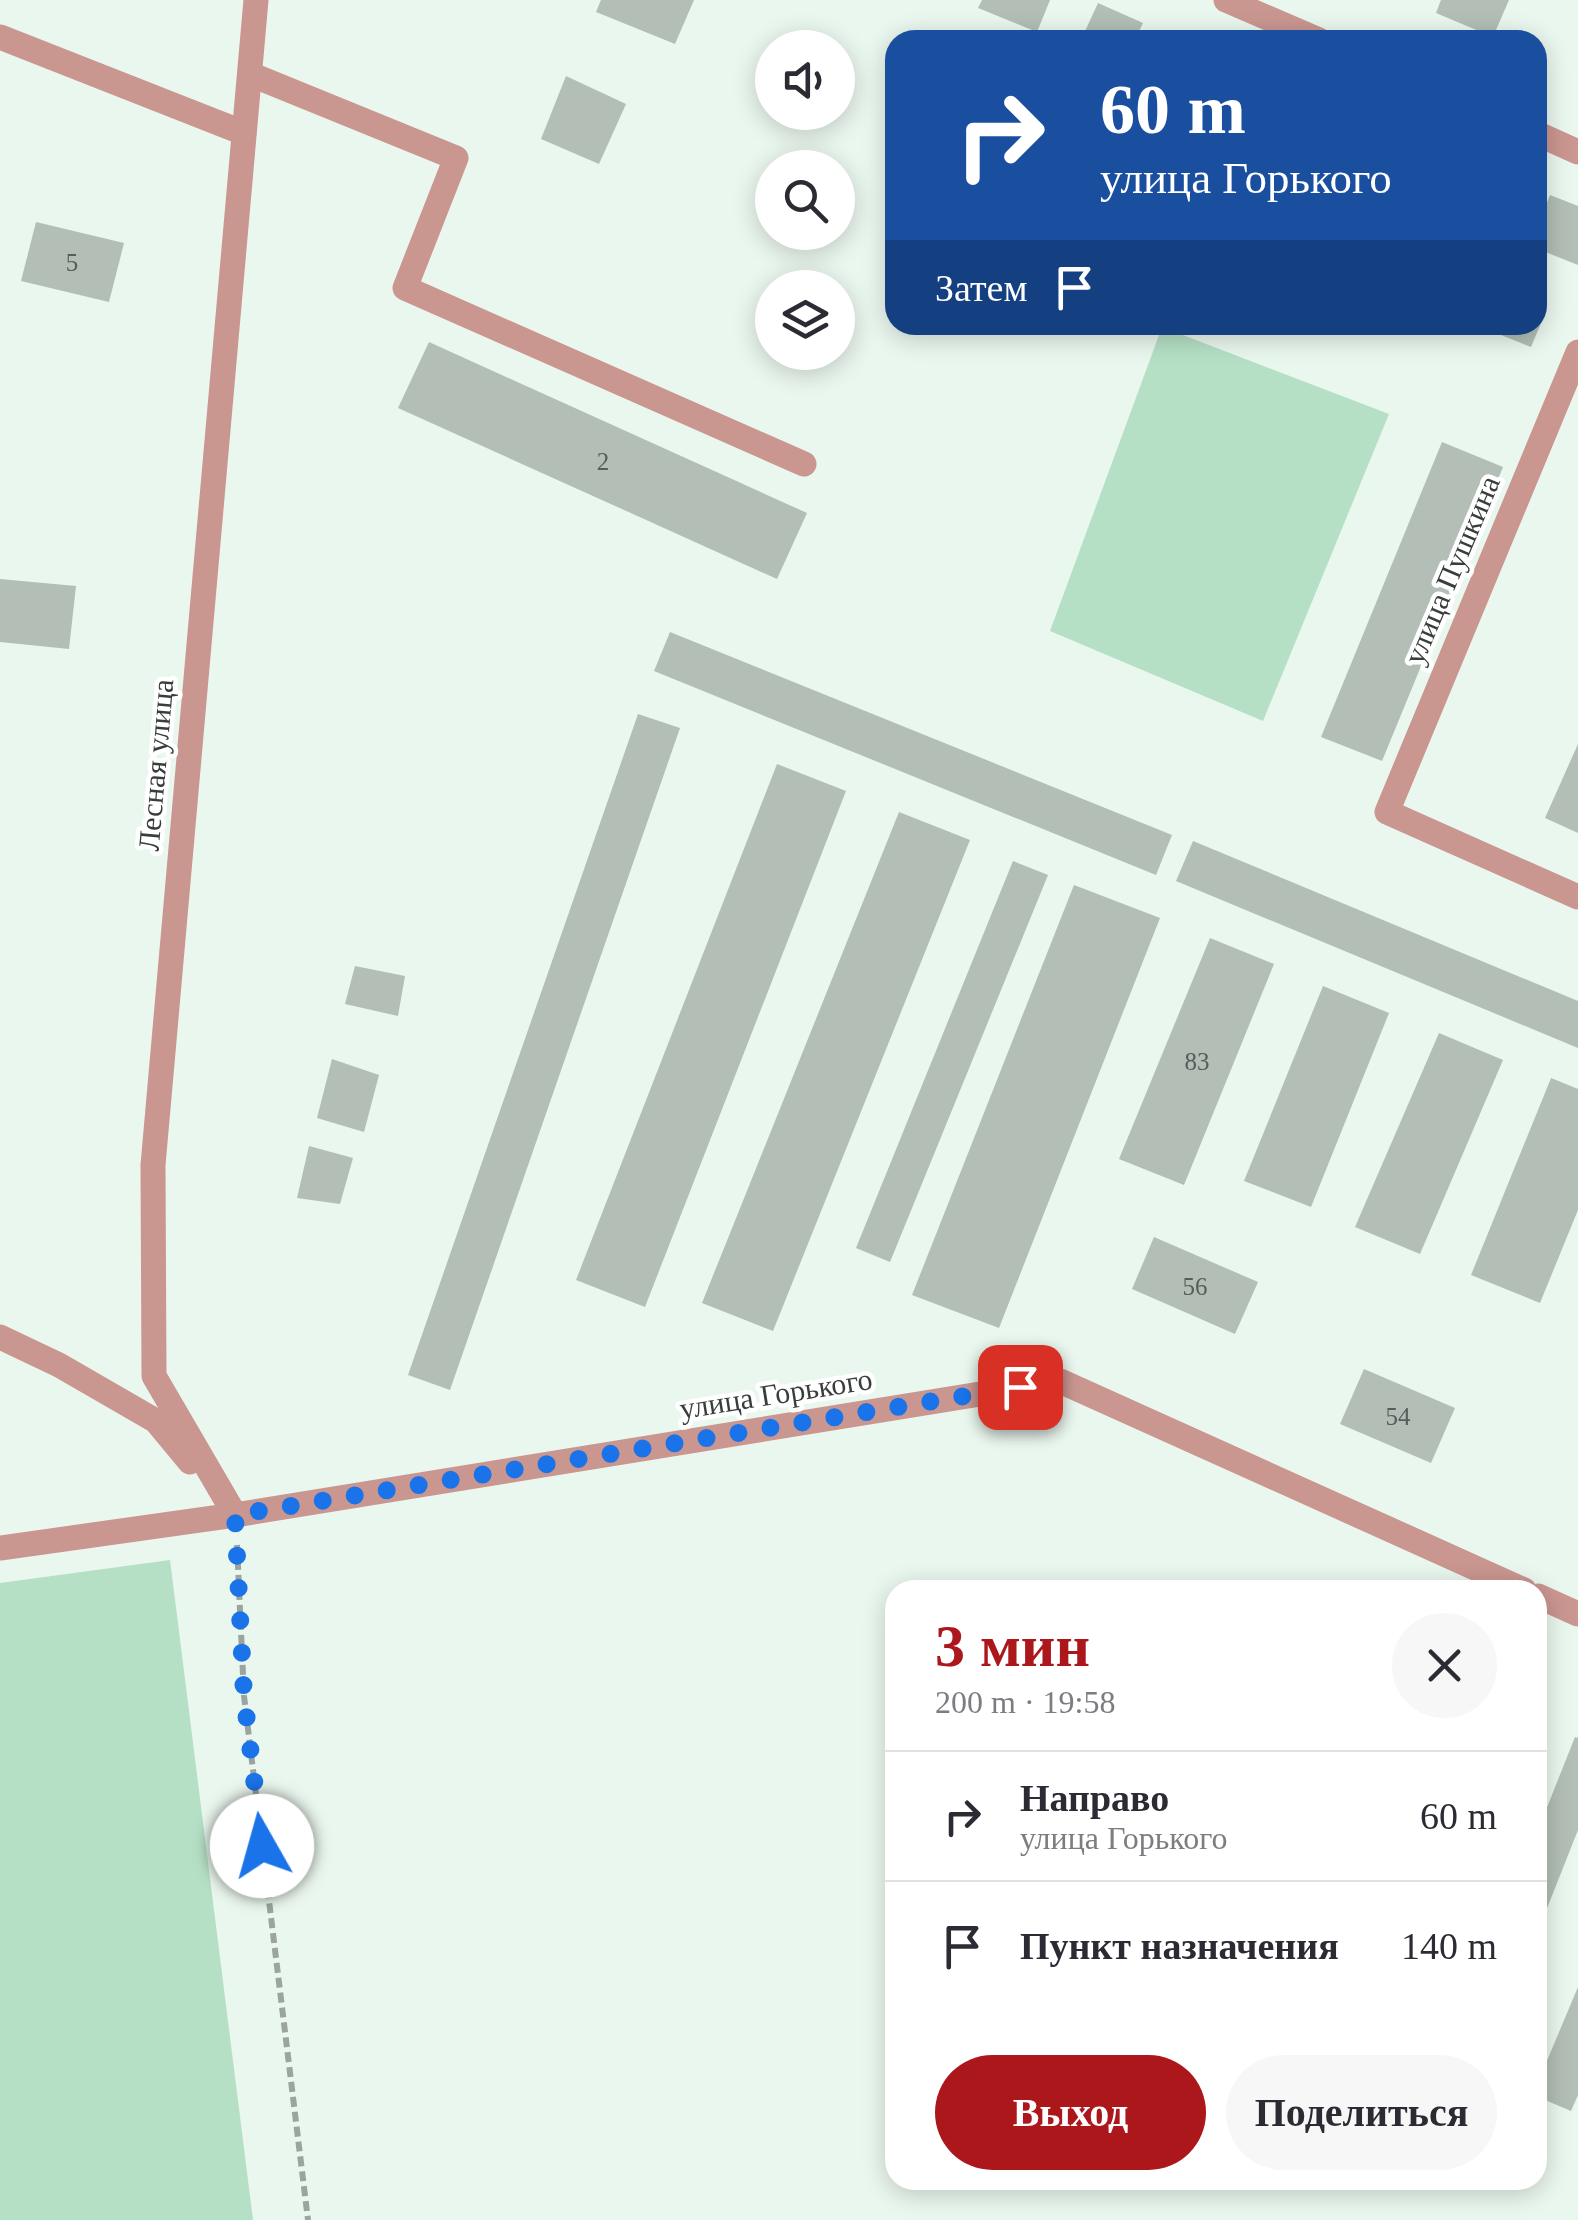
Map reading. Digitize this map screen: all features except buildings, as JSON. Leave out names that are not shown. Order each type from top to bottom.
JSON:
[{"type":"street","name":"Лесная улица","points":[[235,1515],[154,1376],[153,1165],[256,0]]},
{"type":"street","points":[[1226,0],[1296,30]]},
{"type":"street","points":[[0,37],[244,133]]},
{"type":"street","points":[[250,74],[456,158],[406,288],[804,464]]},
{"type":"street","points":[[1547,138],[1578,152]]},
{"type":"street","name":"улица Пушкина","points":[[1578,352],[1387,812],[1578,897]]},
{"type":"street","points":[[0,1337],[59,1365],[156,1421],[235,1515]]},
{"type":"street","name":"улица Горького","points":[[0,1548],[235,1515],[1060,1380],[1502,1580]]},
{"type":"street","points":[[1547,1600],[1578,1614]]},
{"type":"path","points":[[235,1515],[244,1696],[308,2220]]},
{"type":"green space","points":[[1159,335],[1183,335],[1389,414],[1263,721],[1050,631]]},
{"type":"green space","points":[[170,1560],[253,2220],[0,2220],[0,1583]]},
{"type":"route","points":[[262,1846],[244,1696],[235,1515],[1020,1387]]}]
